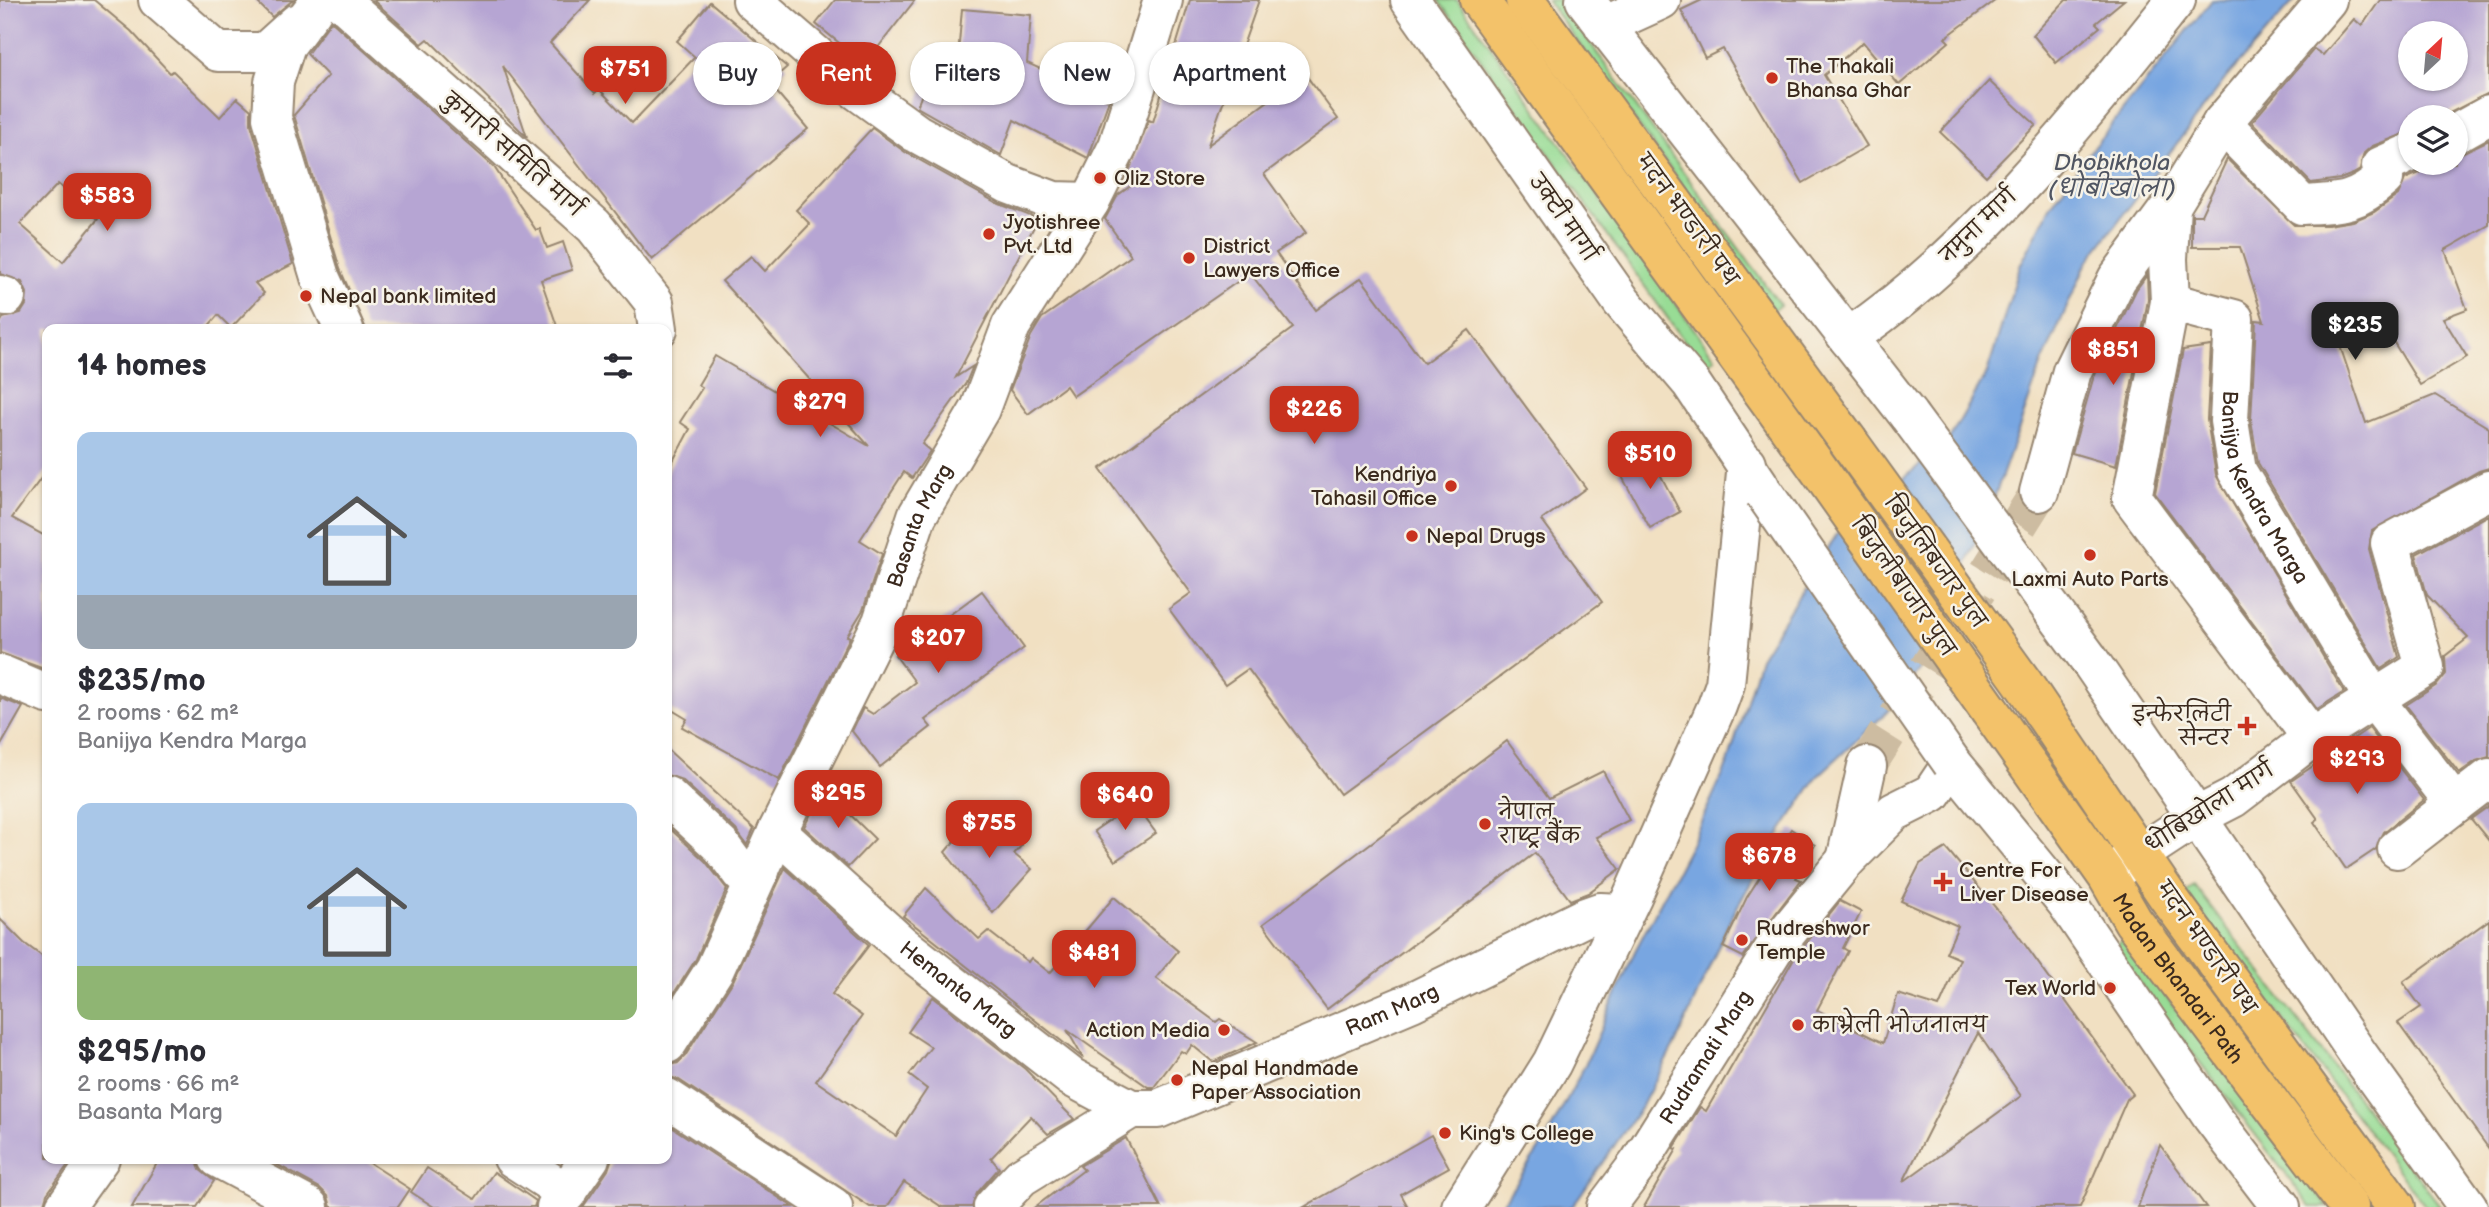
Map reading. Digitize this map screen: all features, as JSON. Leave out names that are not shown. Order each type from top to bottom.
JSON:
[{"type":"highway","name":"मदन भण्डारी पथ","points":[[1479,0],[1815,464]]},
{"type":"highway","name":"मदन भण्डारी पथ","points":[[1525,0],[1848,441]]},
{"type":"highway","name":"बिजुलिबजार पुल","points":[[1848,441],[2023,683]]},
{"type":"highway","name":"बिजुलीबाजार पुल","points":[[1815,464],[1990,710]]},
{"type":"highway","name":"मदन भण्डारी पथ","points":[[2023,683],[2168,897],[2396,1207]]},
{"type":"highway","name":"Madan Bhandari Path","points":[[1990,710],[2108,876],[2133,921],[2349,1207]]},
{"type":"street","points":[[158,0],[218,52],[265,52],[327,4]]},
{"type":"street","name":"Basanta Marg","points":[[672,1036],[715,969],[777,832],[882,622],[916,516],[980,409],[1011,326],[1090,202],[1118,146],[1163,0]]},
{"type":"street","name":"उक्टी मार्गा","points":[[1410,0],[1622,302],[1691,383],[1725,430],[1755,478],[1952,763],[2066,902],[2212,1117],[2281,1207]]},
{"type":"street","points":[[1661,0],[1595,13],[1909,416],[2088,657],[2351,1043],[2468,1207]]},
{"type":"street","name":"नमुना मार्ग","points":[[1848,338],[1881,316],[1954,252],[2041,166],[2176,0]]},
{"type":"street","points":[[2039,492],[2072,371],[2116,279],[2171,206],[2222,124],[2327,0]]},
{"type":"street","points":[[327,4],[286,45],[274,82],[271,118],[320,277],[342,324]]},
{"type":"street","name":"कुमारी समिति मार्ग","points":[[327,4],[594,226],[654,302],[657,324]]},
{"type":"street","points":[[774,6],[855,89],[916,133],[1008,184],[1054,201],[1090,202]]},
{"type":"street","points":[[2468,127],[2489,115]]},
{"type":"street","points":[[2222,124],[2302,205],[2343,203],[2364,195],[2384,178],[2381,166],[2398,158]]},
{"type":"street","points":[[2171,206],[2168,259],[2171,302],[2132,498],[2312,738]]},
{"type":"street","name":"Banijya Kendra Marga","points":[[2171,302],[2235,319],[2228,421],[2237,471],[2374,699]]},
{"type":"street","points":[[1461,1207],[1552,1063],[1683,786],[1724,684],[1755,478]]},
{"type":"street","name":"धोबिखोला मार्ग","points":[[2066,902],[2198,816],[2233,798],[2312,738],[2424,667],[2390,543],[2489,489]]},
{"type":"street","points":[[0,674],[42,692]]},
{"type":"street","points":[[2374,699],[2455,804]]},
{"type":"street","name":"Rudramati Marg","points":[[1606,1207],[1639,1163],[1775,947],[1846,860],[1894,812],[1932,793],[1952,763]]},
{"type":"street","points":[[1846,860],[1867,766]]},
{"type":"street","points":[[2397,849],[2489,778]]},
{"type":"street","points":[[672,801],[721,846],[741,873],[761,871]]},
{"type":"street","name":"Hemanta Marg","points":[[777,832],[902,945],[980,1008],[1072,1077],[1145,1109]]},
{"type":"street","name":"Ram Marg","points":[[993,1207],[1021,1177],[1145,1109],[1412,1002],[1583,918],[1600,912],[1624,913]]},
{"type":"street","points":[[672,1101],[832,1207]]},
{"type":"street","points":[[65,1207],[96,1164]]},
{"type":"street","points":[[229,1164],[309,1207]]},
{"type":"street","points":[[520,1164],[561,1200],[586,1164]]},
{"type":"green space","points":[[1438,0],[1457,0],[1715,358],[1703,367]]},
{"type":"green space","points":[[1547,0],[1559,0],[1780,305],[1773,310]]},
{"type":"green space","points":[[2194,885],[2441,1207],[2426,1207],[2185,892]]},
{"type":"green space","points":[[2123,940],[2328,1207],[2311,1207],[2112,948]]},
{"type":"water","name":"Dhobikhola (धोबीखोला)","points":[[2212,0],[2295,0],[2227,77],[2086,264],[2042,363],[1991,507],[1925,662],[1887,712],[1817,777],[1772,845],[1730,920],[1679,1036],[1643,1104],[1572,1207],[1500,1207],[1546,1139],[1584,1067],[1635,951],[1690,846],[1728,763],[1760,658],[1837,534],[1948,441],[1987,373],[2020,266],[2050,207],[2084,159]]},
{"type":"building","points":[[0,0],[94,0],[131,31],[170,73],[173,71],[220,117],[237,98],[251,110],[251,124],[293,264],[255,283],[264,293],[235,324],[227,324],[218,315],[210,324],[42,324],[42,477],[12,518],[42,534],[42,668],[0,653],[0,323],[3,318],[21,313],[26,305],[27,293],[22,282],[0,274]],"holes":[[[58,184],[98,219],[63,262],[20,224]]]},
{"type":"building","points":[[255,0],[293,0],[272,17]]},
{"type":"building","points":[[373,0],[590,0],[550,43],[595,93],[599,89],[632,123],[693,59],[693,105],[782,105],[782,98],[808,129],[652,260],[503,66],[527,137],[428,39],[422,44]]},
{"type":"building","points":[[835,0],[915,0],[882,42],[838,42],[816,24]]},
{"type":"building","name":"Nepal Drugs","points":[[1190,0],[1259,0],[1244,42],[1177,42]]},
{"type":"building","points":[[1702,0],[1996,0],[1945,38],[1949,42],[1899,85],[1863,42],[1824,75],[1867,146],[1803,183],[1723,49],[1705,58],[1681,10]]},
{"type":"building","points":[[2066,0],[2124,0],[2096,23],[2100,27],[2056,63],[2033,35]]},
{"type":"building","points":[[2380,0],[2489,0],[2489,93],[2466,105],[2398,105],[2398,136],[2372,146],[2364,153],[2360,170],[2353,174],[2340,179],[2311,183],[2252,122],[2314,49],[2323,55],[2354,19],[2362,26]]},
{"type":"building","points":[[710,2],[757,42],[693,42],[693,55],[677,41]]},
{"type":"building","points":[[962,9],[1031,15],[1027,63],[1039,68],[1039,105],[1107,105],[1088,158],[1014,120],[1001,155],[917,107],[1025,105],[1025,42],[959,42]]},
{"type":"building","points":[[331,21],[494,167],[536,230],[540,229],[547,248],[563,242],[572,270],[541,280],[556,324],[364,324],[340,269],[294,115],[328,76],[307,54]]},
{"type":"building","name":"Nepal Drugs","points":[[1310,81],[1338,119],[1264,174],[1306,233],[1276,253],[1316,310],[1361,278],[1424,363],[1469,330],[1586,488],[1542,520],[1602,602],[1340,794],[1248,669],[1225,685],[1169,609],[1191,593],[1100,469],[1293,328],[1250,273],[1073,396],[1066,386],[1028,414],[1010,390],[1031,336],[1042,318],[1131,256],[1105,219],[1118,195],[1136,182],[1127,177],[1149,120],[1153,122],[1158,105],[1222,105],[1208,145],[1263,105],[1310,105]]},
{"type":"building","points":[[1989,81],[2036,125],[1986,176],[1940,132]]},
{"type":"building","points":[[872,128],[905,152],[997,203],[1038,219],[956,377],[973,366],[966,383],[922,444],[930,451],[912,478],[904,472],[860,540],[882,554],[863,610],[847,636],[850,637],[779,780],[682,727],[687,719],[672,710],[672,463],[690,429],[680,422],[702,388],[698,385],[715,356],[869,446],[722,281],[751,256],[765,271],[810,224],[796,210]]},
{"type":"building","points":[[2489,140],[2489,225],[2445,250],[2467,309],[2443,318],[2467,357],[2420,385],[2388,333],[2340,346],[2366,423],[2435,395],[2489,428],[2489,468],[2372,531],[2369,549],[2399,657],[2381,669],[2258,463],[2251,420],[2256,320],[2264,321],[2240,247],[2192,247],[2192,215],[2201,215],[2227,159],[2294,225],[2328,225],[2353,221],[2374,212],[2398,195],[2405,179],[2415,175],[2468,175],[2468,150]]},
{"type":"building","points":[[2147,275],[2148,300],[2116,466],[2072,453],[2093,379],[2136,290]]},
{"type":"building","points":[[2211,346],[2207,420],[2216,475],[2344,692],[2317,709],[2155,493],[2183,350]]},
{"type":"building","points":[[1650,455],[1680,512],[1650,528],[1619,471]]},
{"type":"building","points":[[2489,515],[2489,757],[2476,761],[2459,773],[2406,705],[2437,685],[2446,674],[2445,656],[2468,638],[2427,595],[2416,554]]},
{"type":"building","points":[[982,591],[1024,648],[925,720],[931,727],[880,767],[852,731],[863,708],[873,714],[915,682],[895,655]]},
{"type":"building","points":[[0,698],[23,707],[0,747]]},
{"type":"building","points":[[2369,728],[2424,800],[2384,832],[2376,849],[2346,869],[2314,822],[2318,819],[2291,781]]},
{"type":"building","points":[[1507,741],[1549,798],[1603,771],[1629,820],[1596,837],[1620,869],[1588,893],[1570,900],[1535,853],[1327,1009],[1263,924]]},
{"type":"building","points":[[672,754],[754,829],[747,845],[736,830],[682,780],[672,777]]},
{"type":"building","points":[[824,789],[875,839],[848,867],[804,827]]},
{"type":"building","points":[[1134,803],[1156,833],[1115,861],[1094,831]]},
{"type":"building","points":[[2489,806],[2489,841],[2471,819]]},
{"type":"building","points":[[981,810],[1022,845],[1014,854],[1032,869],[993,913],[945,852]]},
{"type":"building","points":[[1791,829],[1815,845],[1796,878],[1801,880],[1743,957],[1723,947],[1747,897]]},
{"type":"building","points":[[672,831],[705,861],[727,889],[696,959],[672,996]]},
{"type":"building","points":[[1946,848],[2015,931],[2133,1094],[2127,1099],[2080,1207],[1644,1207],[1677,1149],[1674,1148],[1700,1107],[1706,1111],[1793,960],[1840,901],[1861,912],[1843,948],[1848,951],[1817,1010],[1883,1043],[1898,994],[1939,1007],[1960,959],[1946,953],[1958,926],[1901,901],[1920,864]],"holes":[[[1978,1033],[2021,1096],[1903,1182]]]},
{"type":"building","points":[[785,868],[869,945],[832,994],[862,1016],[816,1081],[896,1136],[927,1089],[909,1075],[931,1047],[908,1032],[933,997],[1025,1069],[1074,1119],[1048,1134],[1031,1116],[991,1158],[999,1168],[977,1193],[972,1207],[942,1207],[904,1182],[887,1207],[870,1207],[672,1078],[672,1065],[685,1056],[733,981]]},
{"type":"building","points":[[926,888],[979,939],[988,931],[1028,962],[1031,958],[1050,973],[1114,897],[1178,951],[1156,978],[1216,1022],[1220,1019],[1257,1042],[1213,1062],[1192,1045],[1186,1054],[1181,1051],[1154,1087],[1148,1087],[1067,1030],[1083,1058],[903,916]]},
{"type":"building","points":[[0,919],[42,956],[42,1164],[69,1164],[47,1194],[43,1207],[0,1207]]},
{"type":"building","points":[[2489,920],[2489,1149],[2398,1023],[2421,1007],[2403,982]]},
{"type":"building","points":[[672,1127],[793,1207],[583,1207],[610,1164],[672,1164]]},
{"type":"building","points":[[1431,1135],[1449,1167],[1401,1194],[1408,1207],[1304,1207]]},
{"type":"building","points":[[1126,1138],[1161,1207],[1035,1207],[1084,1170],[1080,1166]]},
{"type":"building","points":[[2160,1145],[2206,1207],[2138,1207]]},
{"type":"building","points":[[157,1164],[198,1164],[200,1170],[214,1181],[197,1207],[132,1207]]},
{"type":"building","points":[[276,1164],[371,1164],[410,1189],[398,1207],[331,1207],[328,1196],[320,1188]]},
{"type":"building","points":[[427,1168],[475,1199],[494,1172],[536,1201],[534,1207],[434,1207],[411,1192]]},
{"type":"tunnel","points":[[1867,766],[2039,492]]},
{"type":"place","name":"The Thakali Bhansa Ghar","points":[[1772,78]]},
{"type":"place","name":"Oliz Store","points":[[1100,178]]},
{"type":"place","name":"Jyotishree Pvt. Ltd","points":[[989,234]]},
{"type":"place","name":"District Lawyers Office","points":[[1189,258]]},
{"type":"place","name":"Nepal bank limited","points":[[306,296]]},
{"type":"place","name":"Kendriya Tahasil Office","points":[[1451,486]]},
{"type":"place","name":"Nepal Drugs","points":[[1412,536]]},
{"type":"place","name":"Laxmi Auto Parts","points":[[2090,555]]},
{"type":"place","name":"इन्फेरलिटी सेन्टर","points":[[2247,726]]},
{"type":"place","name":"नेपाल राष्ट्र बैंक","points":[[1485,824]]},
{"type":"place","name":"Centre For Liver Disease","points":[[1943,882]]},
{"type":"place","name":"Rudreshwor Temple","points":[[1742,940]]},
{"type":"place","name":"Tex World","points":[[2110,988]]},
{"type":"place","name":"काभ्रेली भोजनालय","points":[[1798,1025]]},
{"type":"place","name":"Action Media","points":[[1224,1030]]},
{"type":"place","name":"Nepal Handmade Paper Association","points":[[1177,1080]]},
{"type":"place","name":"King's College","points":[[1445,1133]]}]
